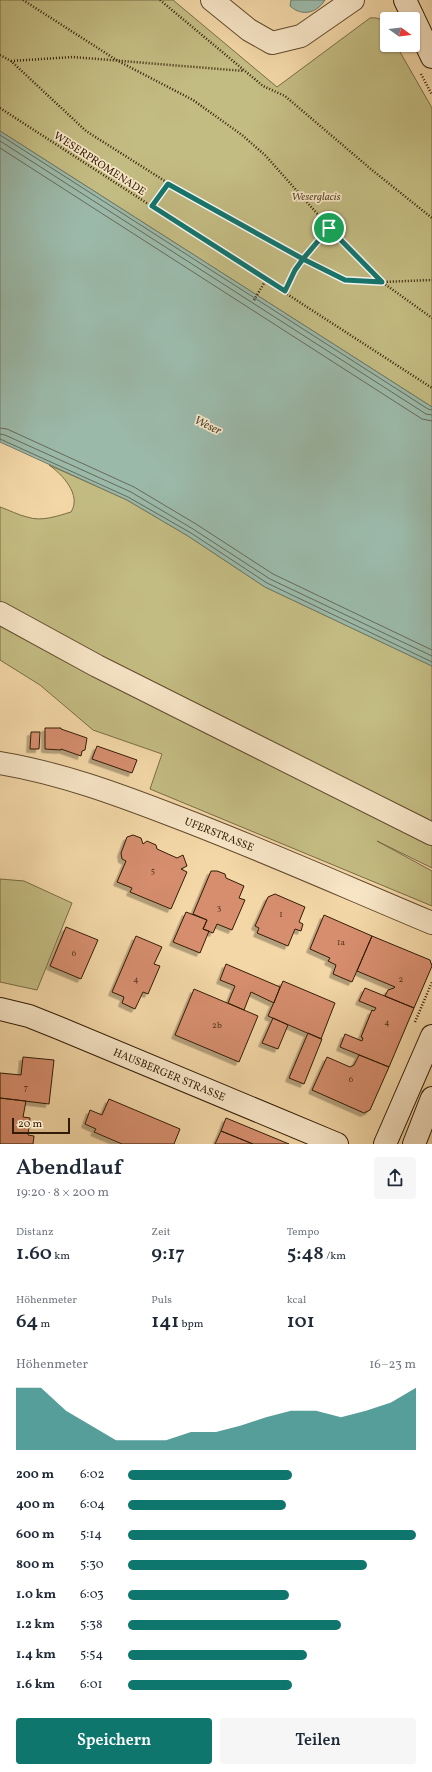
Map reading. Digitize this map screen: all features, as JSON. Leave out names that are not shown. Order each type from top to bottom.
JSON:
[{"type":"street","points":[[212,0],[249,30],[272,43],[301,36],[353,0]]},
{"type":"street","points":[[405,0],[432,57]]},
{"type":"street","points":[[0,613],[97,666],[432,834]]},
{"type":"street","name":"UFERSTRASSE","points":[[0,763],[32,768],[104,789],[229,837],[432,923]]},
{"type":"street","name":"HAUSBERGER STRASSE","points":[[0,1009],[29,1016],[59,1028],[337,1144]]},
{"type":"street","points":[[385,1144],[432,1036]]},
{"type":"street","points":[[414,1144],[432,1098]]},
{"type":"path","points":[[23,0],[118,61],[193,100],[242,135],[266,156],[329,228],[382,282],[432,318]]},
{"type":"path","points":[[160,0],[263,86],[285,96],[372,170],[432,218]]},
{"type":"path","points":[[0,55],[11,61],[86,131],[168,184],[303,259],[345,280],[382,282],[432,280]]},
{"type":"path","points":[[11,61],[73,57],[244,71]]},
{"type":"path","name":"WESERPROMENADE","points":[[0,108],[285,291],[432,388]]},
{"type":"path","points":[[152,206],[168,184]]},
{"type":"path","points":[[285,291],[295,270],[329,228]]},
{"type":"path","points":[[254,300],[266,280]]},
{"type":"green space","name":"Weserglacis","points":[[0,0],[173,0],[277,87],[370,18],[380,19],[380,52],[400,52],[432,108],[432,407],[0,131]]},
{"type":"green space","points":[[49,465],[127,500],[188,536],[265,587],[432,666],[432,868],[377,841],[432,871],[432,906],[150,789],[162,754],[93,730],[40,685],[0,660],[0,507],[24,516],[38,519],[49,518],[71,512],[74,505],[72,492],[65,479]]},
{"type":"green space","points":[[0,879],[24,881],[72,903],[37,990],[0,982]]},
{"type":"water","points":[[291,0],[325,0],[314,11],[299,12],[290,6]]},
{"type":"water","name":"Weser","points":[[0,131],[432,407],[432,666],[265,587],[188,536],[127,500],[0,442]]},
{"type":"building","points":[[45,728],[61,728],[87,738],[85,750],[82,751],[81,756],[61,749],[45,749]]},
{"type":"building","points":[[31,732],[40,732],[39,749],[30,749]]},
{"type":"building","points":[[97,746],[137,760],[132,773],[92,759]]},
{"type":"building","points":[[133,835],[141,838],[143,844],[147,841],[156,845],[157,849],[177,858],[183,855],[187,866],[181,869],[187,872],[171,909],[130,892],[132,888],[117,882],[126,861],[122,859],[121,853],[127,837]]},
{"type":"building","points":[[211,871],[217,871],[225,874],[226,878],[244,886],[239,898],[245,900],[232,930],[217,924],[213,933],[203,929],[207,920],[193,914]]},
{"type":"building","points":[[275,894],[305,907],[299,922],[303,924],[301,931],[295,929],[288,946],[257,933],[259,928],[255,926],[268,897]]},
{"type":"building","points":[[186,912],[207,920],[203,929],[209,931],[200,953],[173,942]]},
{"type":"building","points":[[324,915],[372,936],[352,982],[333,974],[336,965],[328,961],[330,958],[310,949]]},
{"type":"building","points":[[66,927],[98,940],[81,979],[50,966]]},
{"type":"building","points":[[136,936],[162,947],[154,964],[160,966],[148,994],[143,992],[135,1009],[122,1003],[124,997],[112,992]]},
{"type":"building","points":[[372,936],[430,960],[432,966],[414,1008],[385,996],[388,990],[395,987],[357,971]]},
{"type":"building","points":[[226,964],[280,987],[274,1003],[251,992],[244,1010],[228,1003],[235,986],[220,980]]},
{"type":"building","points":[[283,981],[335,1003],[321,1039],[268,1016]]},
{"type":"building","points":[[365,988],[414,1008],[389,1067],[340,1047],[345,1034],[362,1041],[363,1038],[361,1037],[372,1010],[374,1011],[376,1008],[359,1001]]},
{"type":"building","points":[[194,989],[258,1016],[239,1062],[175,1035]]},
{"type":"building","points":[[273,1018],[288,1025],[278,1049],[262,1043]]},
{"type":"building","points":[[308,1033],[322,1039],[304,1084],[289,1078]]},
{"type":"building","points":[[359,1055],[389,1067],[370,1110],[364,1113],[312,1090],[327,1057],[350,1067],[354,1065]]},
{"type":"building","points":[[23,1057],[54,1060],[49,1104],[0,1098],[0,1073],[21,1075]]},
{"type":"building","points":[[0,1098],[26,1101],[23,1117],[30,1118],[28,1135],[34,1136],[33,1144],[0,1144]]},
{"type":"building","points":[[109,1099],[180,1129],[174,1144],[122,1144],[94,1132],[96,1129],[85,1124],[90,1110],[102,1115]]},
{"type":"building","points":[[226,1118],[289,1144],[253,1144],[221,1131]]},
{"type":"building","points":[[221,1131],[253,1144],[215,1144]]},
{"type":"route","points":[[329,228],[303,259],[168,184],[152,206],[285,291],[295,270],[303,259],[345,280],[382,282],[329,228]]}]
